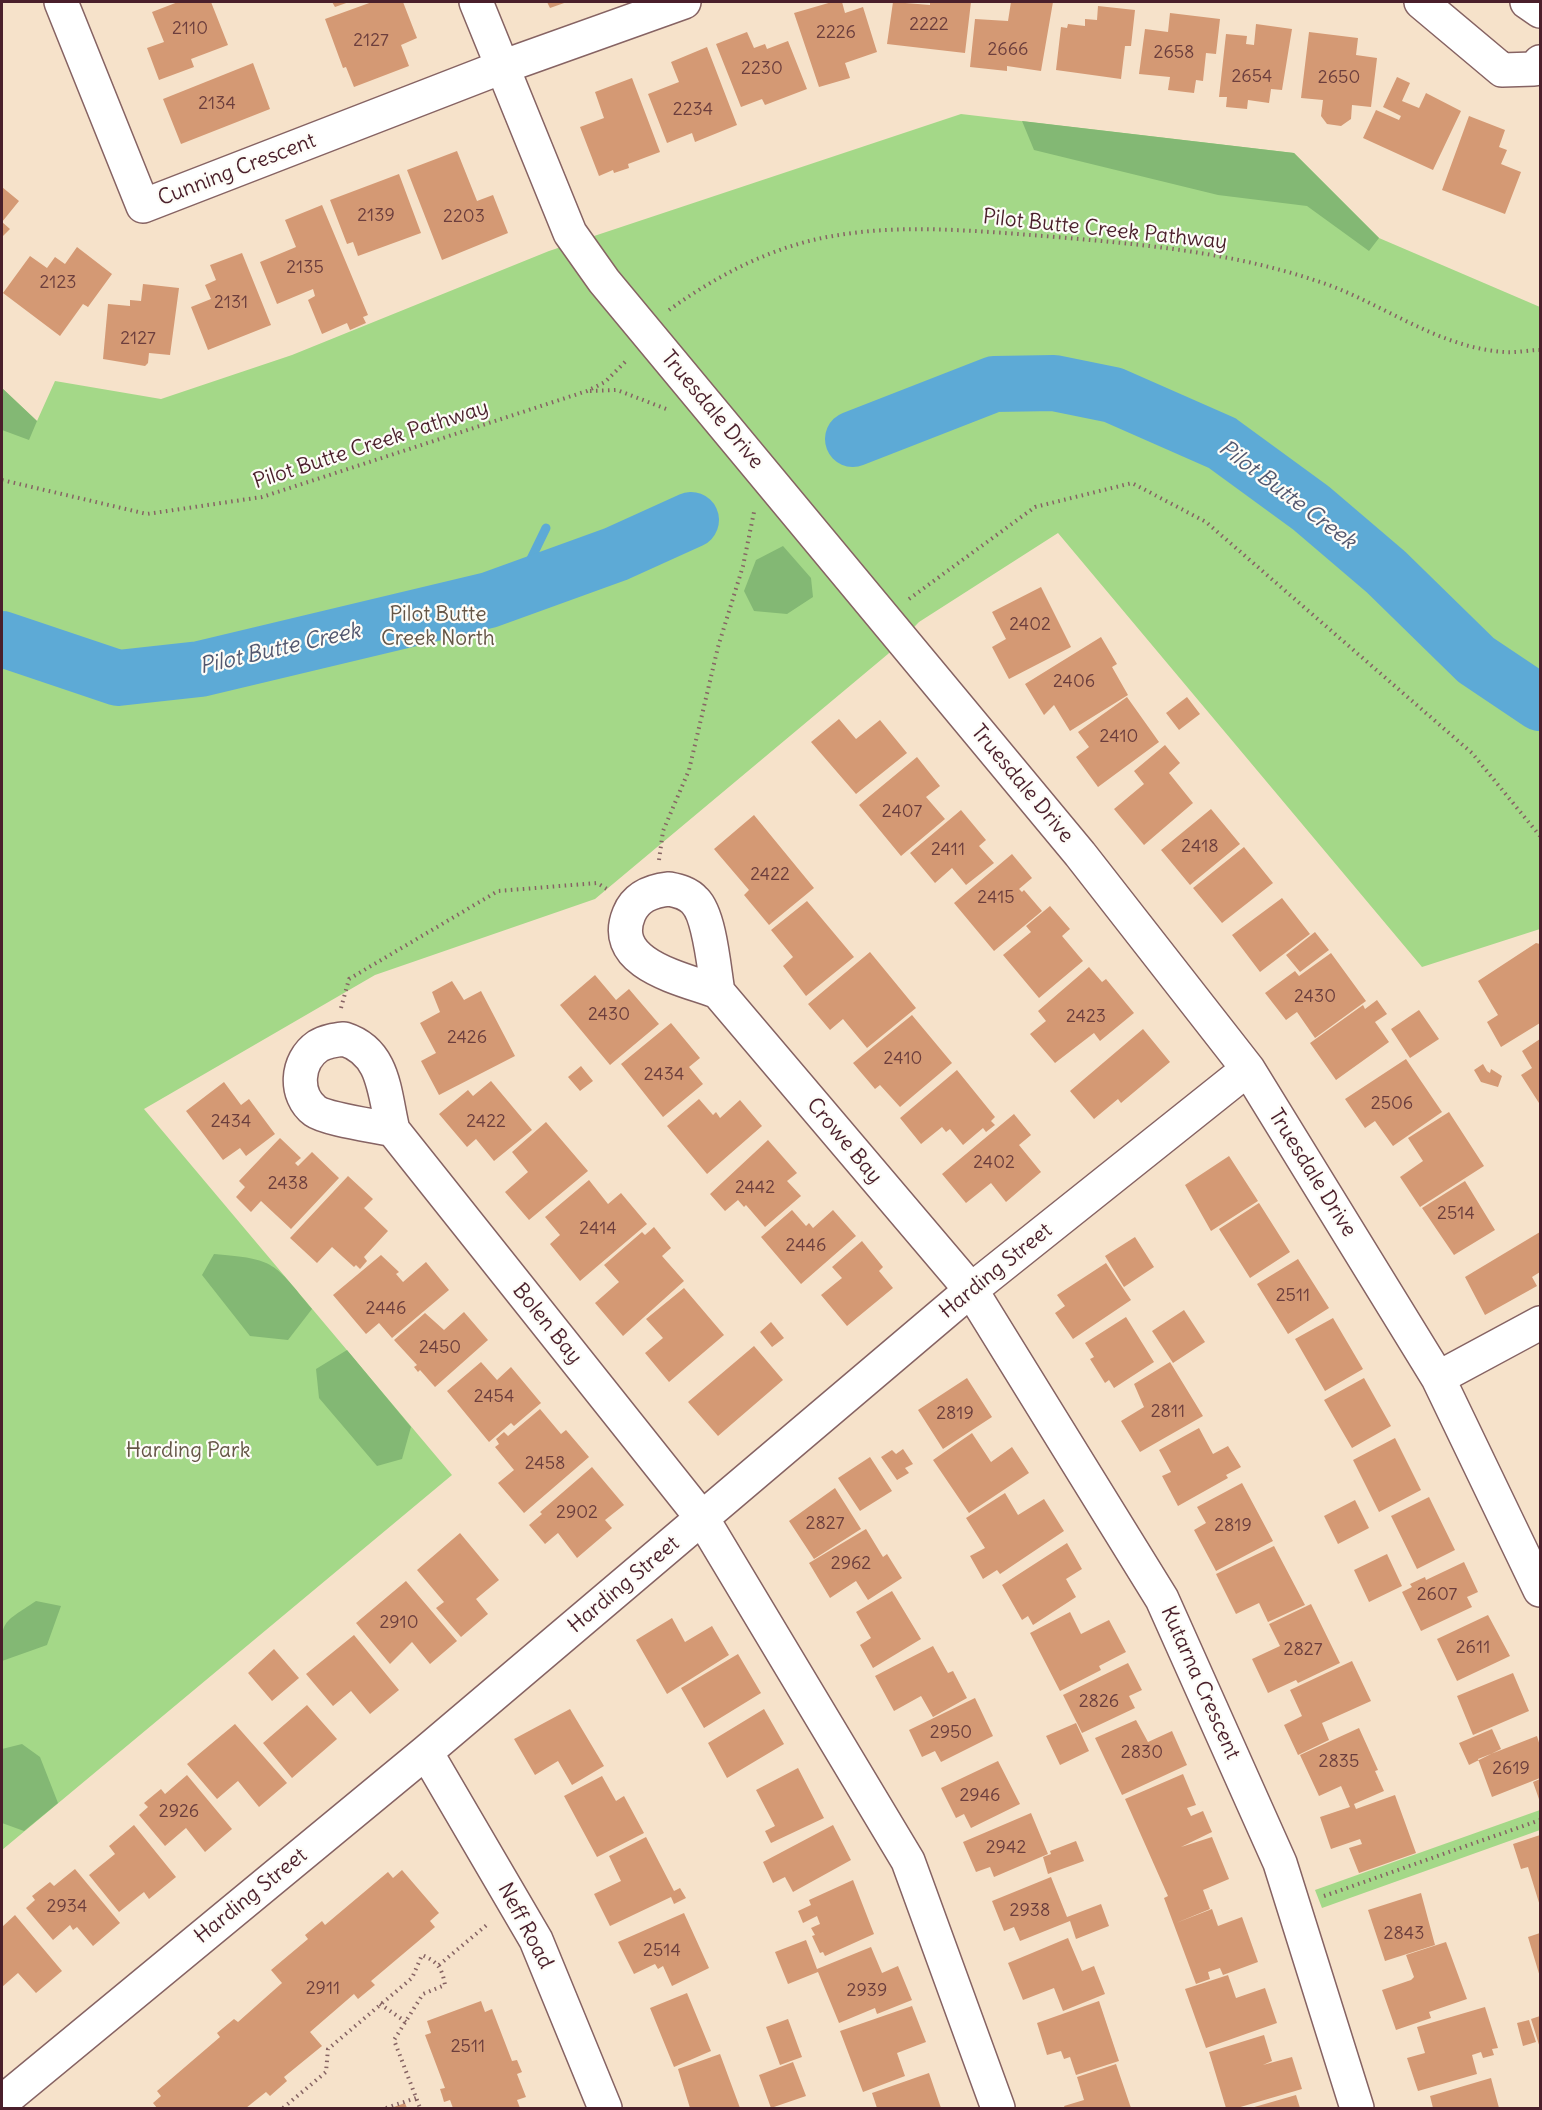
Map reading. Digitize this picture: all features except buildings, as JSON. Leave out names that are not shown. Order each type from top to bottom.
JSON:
[{"type":"street","name":"Cunning Crescent","points":[[61,2],[143,206],[502,67]]},
{"type":"street","name":"Truesdale Drive","points":[[476,2],[570,233],[604,281],[1080,854],[1248,1070],[1438,1378],[1540,1590]]},
{"type":"street","points":[[502,67],[684,2]]},
{"type":"street","points":[[1421,2],[1502,70],[1534,69],[1540,63]]},
{"type":"street","points":[[1527,2],[1540,11]]},
{"type":"street","name":"Crowe Bay","points":[[718,992],[703,912],[695,901],[683,892],[669,889],[644,898],[626,930],[628,942],[642,963],[718,992],[971,1290]]},
{"type":"street","name":"Bolen Bay","points":[[331,1040],[345,1039],[357,1043],[376,1062],[393,1130],[702,1518]]},
{"type":"street","points":[[331,1040],[318,1045],[302,1065],[302,1091],[308,1103],[317,1112],[393,1130]]},
{"type":"street","name":"Harding Street","points":[[2,2102],[426,1752],[971,1290],[1248,1070]]},
{"type":"street","name":"Kutarna Crescent","points":[[971,1290],[1162,1599],[1280,1863],[1358,2109]]},
{"type":"street","points":[[1438,1378],[1540,1323]]},
{"type":"street","points":[[702,1518],[908,1861],[998,2109]]},
{"type":"street","name":"Neff Road","points":[[426,1752],[536,1940],[605,2109]]},
{"type":"path","name":"Pilot Butte Creek Pathway","points":[[667,311],[735,269],[783,249],[838,235],[904,231],[983,232],[1187,249],[1265,264],[1321,282],[1413,326],[1466,345],[1504,352],[1540,350]]},
{"type":"path","name":"Pilot Butte Creek Pathway","points":[[2,480],[147,514],[251,499],[587,392],[605,382],[630,357]]},
{"type":"path","points":[[587,392],[617,390],[678,414],[700,396]]},
{"type":"path","points":[[885,619],[934,578],[1035,507],[1132,483],[1206,522],[1472,753],[1540,836]]},
{"type":"path","points":[[331,1040],[350,979],[498,891],[597,883],[644,898],[663,831],[689,770],[718,647],[743,566],[754,509],[778,490]]},
{"type":"path","points":[[1295,1906],[1540,1820]]},
{"type":"path","points":[[439,1965],[514,1902]]},
{"type":"path","points":[[283,2109],[326,2072],[328,2049],[412,1978],[422,1954],[439,1965],[445,1985],[423,1994],[394,2040],[420,2109]]},
{"type":"path","points":[[380,2004],[406,2022]]},
{"type":"path","points":[[386,2109],[416,2098]]},
{"type":"green space","name":"Pilot Butte Creek North","points":[[961,114],[1294,153],[1379,238],[1540,307],[1540,929],[1422,967],[1058,533],[919,622],[888,654],[595,899],[375,975],[144,1109],[452,1475],[2,1850],[2,388],[37,421],[55,381],[161,399],[292,355],[549,251]]},
{"type":"green space","points":[[1022,121],[1294,153],[1379,238],[1369,251],[1307,206],[1218,195],[1034,150]]},
{"type":"green space","points":[[2,388],[37,421],[29,440],[2,430]]},
{"type":"green space","points":[[783,546],[811,578],[813,597],[787,614],[754,611],[744,591],[756,560]]},
{"type":"green space","points":[[214,1254],[262,1261],[281,1273],[289,1282],[312,1309],[288,1340],[250,1336],[202,1275]]},
{"type":"green space","points":[[347,1350],[411,1427],[402,1459],[377,1466],[319,1398],[316,1369]]},
{"type":"green space","points":[[36,1601],[61,1606],[47,1645],[2,1661],[2,1637],[6,1624],[16,1614]]},
{"type":"green space","points":[[22,1744],[40,1757],[58,1803],[24,1831],[2,1823],[2,1749]]},
{"type":"green space","points":[[1540,1810],[1540,1830],[1322,1908],[1315,1890]]},
{"type":"waterway","name":"Pilot Butte Creek","points":[[853,439],[994,384],[1054,383],[1113,395],[1222,443],[1311,508],[1386,572],[1476,660],[1540,703]]},
{"type":"waterway","name":"Pilot Butte Creek","points":[[2,639],[118,678],[200,669],[489,600],[616,554],[691,520]]},
{"type":"waterway","points":[[506,594],[529,563],[546,528]]},
{"type":"waterway","points":[[489,600],[501,605],[512,616]]},
{"type":"park label","name":"Harding Park","points":[[188,1451]]}]
